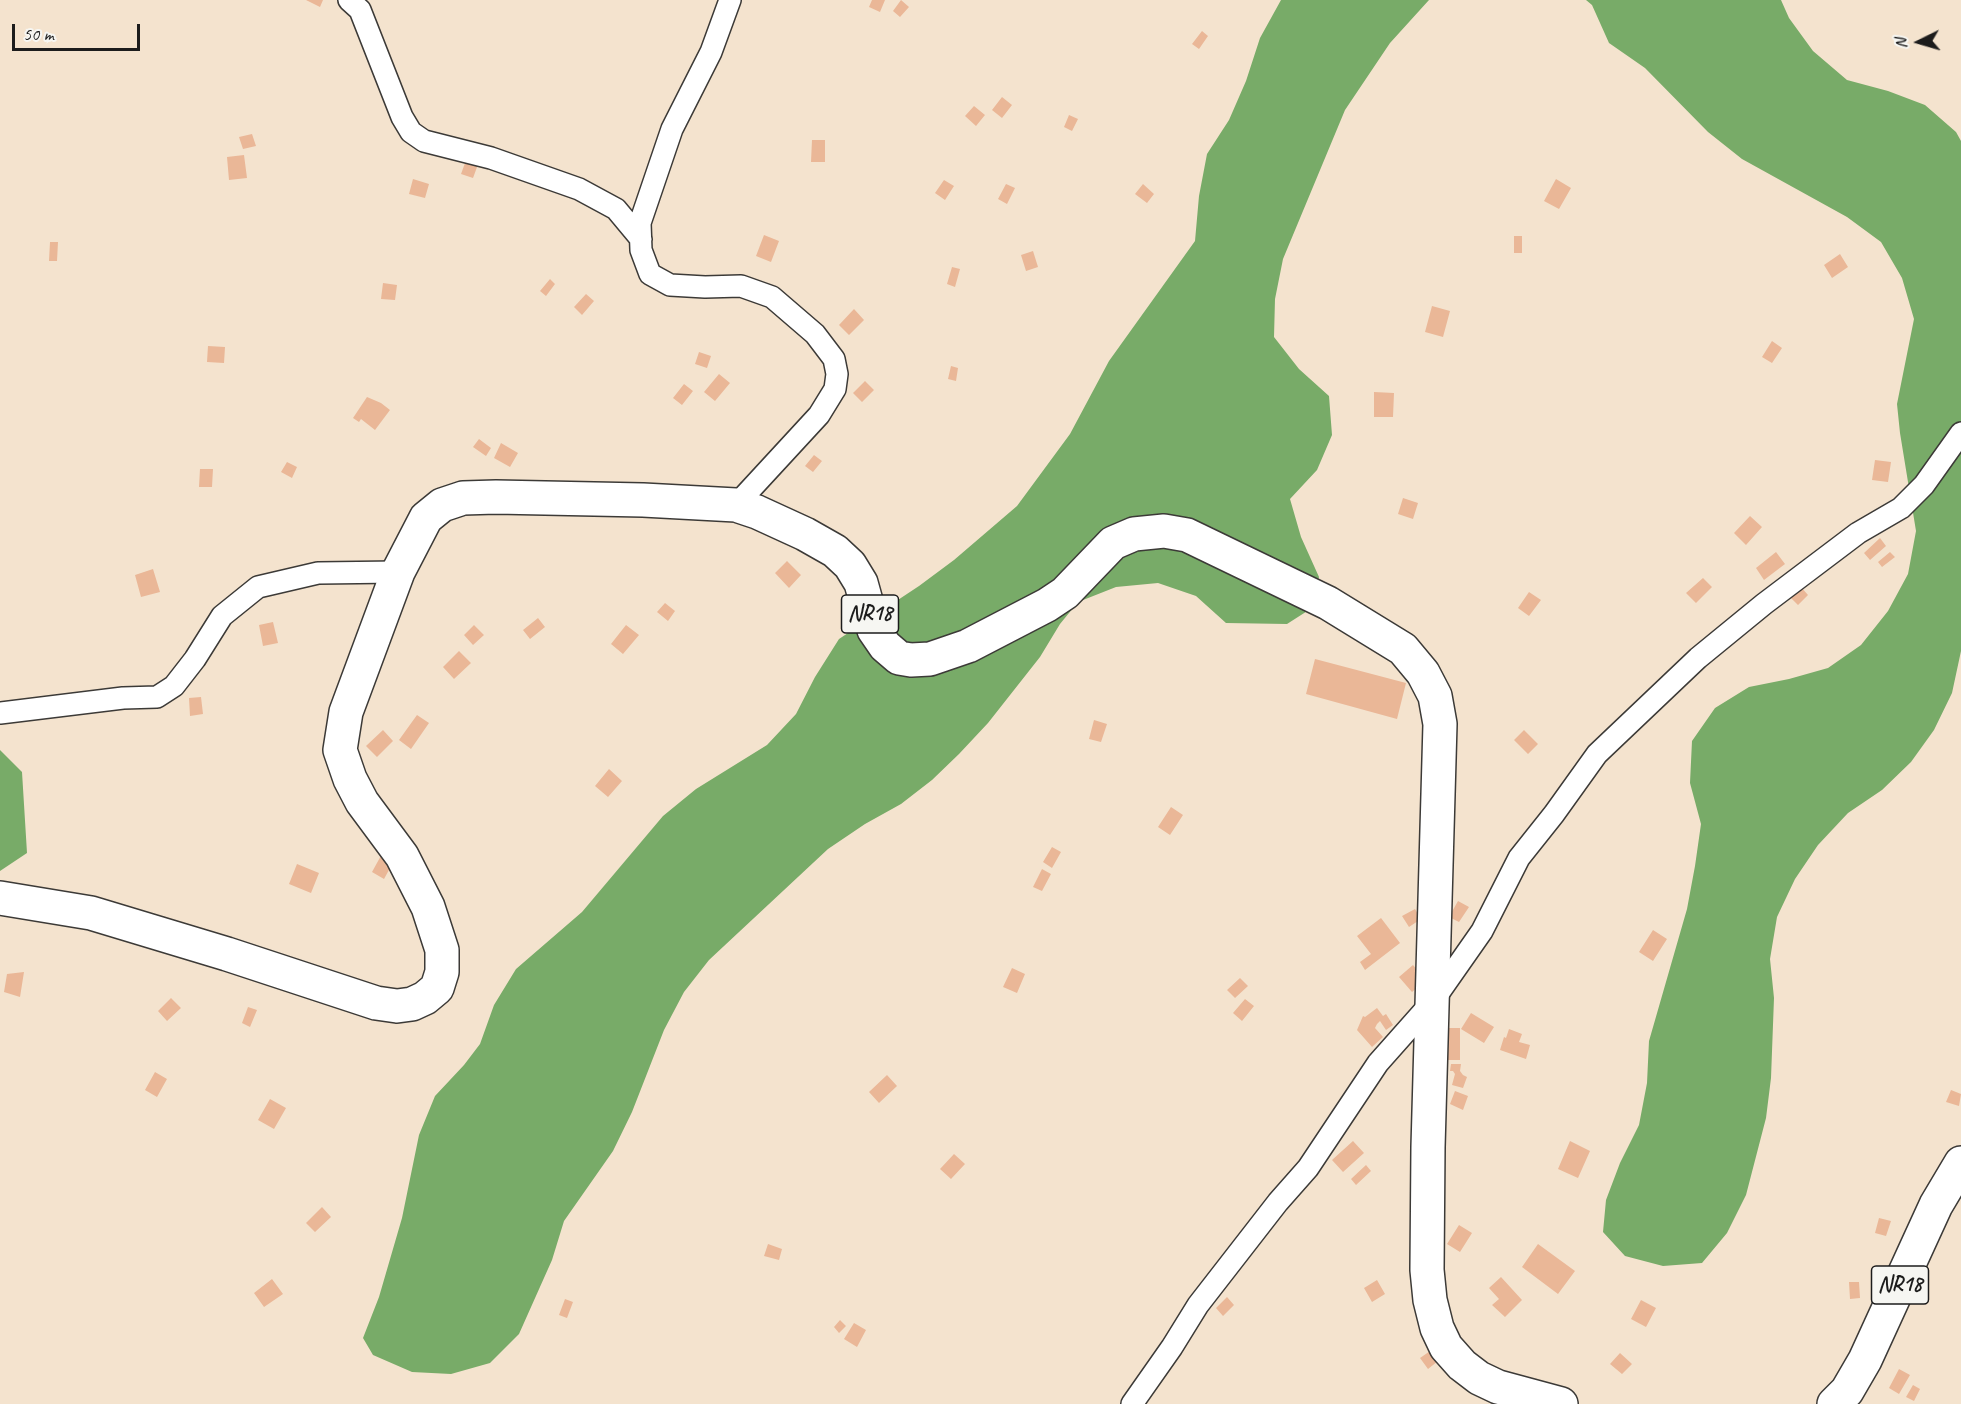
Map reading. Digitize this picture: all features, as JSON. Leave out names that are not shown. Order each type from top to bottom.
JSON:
[{"type":"main road","name":"NR18","points":[[0,898],[91,913],[227,954],[376,1003],[397,1006],[412,1004],[425,998],[437,988],[442,972],[442,950],[428,907],[402,856],[362,802],[350,779],[340,750],[346,712],[398,572],[426,518],[442,506],[463,498],[643,500],[736,506],[757,512],[835,551],[850,565],[861,583],[874,630],[885,646],[899,658],[911,660],[930,659],[968,646],[1047,605],[1065,593],[1113,543],[1134,534],[1164,531],[1187,535],[1328,603],[1403,648],[1424,673],[1436,696],[1440,724],[1428,1148],[1427,1270],[1430,1300],[1437,1328],[1446,1347],[1462,1365],[1479,1378],[1498,1387],[1548,1403]]},
{"type":"main road","name":"NR18","points":[[1834,1404],[1847,1390],[1865,1360],[1936,1205],[1961,1163]]},
{"type":"street","points":[[349,0],[360,10],[402,117],[411,132],[424,141],[491,158],[579,189],[616,209],[640,239]]},
{"type":"street","points":[[730,0],[711,52],[672,129],[640,223],[641,250],[650,274],[670,285],[741,286],[772,297],[815,334],[834,359],[837,374],[835,388],[819,414],[736,506]]},
{"type":"street","points":[[1132,1404],[1198,1305],[1278,1202],[1308,1168],[1377,1063],[1433,1001],[1482,931],[1519,858],[1597,754],[1698,658],[1764,604],[1858,533],[1901,508],[1924,485],[1961,433]]},
{"type":"street","points":[[0,713],[157,697],[174,686],[195,659],[222,616],[258,587],[318,573],[398,572]]},
{"type":"green space","points":[[1281,0],[1429,0],[1390,43],[1345,110],[1283,259],[1275,299],[1274,337],[1299,369],[1329,396],[1332,435],[1317,470],[1290,499],[1301,537],[1319,577],[1312,608],[1287,624],[1226,623],[1196,596],[1158,583],[1116,587],[1078,602],[1060,624],[1040,657],[988,723],[959,754],[932,780],[901,804],[865,824],[828,849],[709,960],[684,992],[664,1030],[632,1112],[613,1151],[564,1221],[552,1260],[519,1334],[490,1363],[451,1374],[412,1372],[373,1355],[363,1338],[379,1297],[402,1218],[419,1135],[435,1096],[480,1044],[494,1005],[516,969],[582,912],[663,816],[696,789],[767,745],[796,714],[815,677],[839,639],[954,560],[1017,506],[1070,434],[1109,361],[1195,241],[1199,196],[1207,154],[1229,120],[1246,81],[1260,38]]},
{"type":"green space","points":[[1586,0],[1781,0],[1789,18],[1813,51],[1847,80],[1888,91],[1925,105],[1956,132],[1961,141],[1961,651],[1952,693],[1934,730],[1911,762],[1882,790],[1848,813],[1818,845],[1795,879],[1777,917],[1770,959],[1774,998],[1771,1078],[1766,1118],[1746,1195],[1727,1233],[1702,1263],[1663,1266],[1625,1256],[1603,1232],[1606,1200],[1620,1163],[1639,1125],[1647,1083],[1649,1041],[1687,909],[1695,866],[1701,824],[1690,783],[1692,741],[1715,708],[1749,687],[1828,668],[1861,645],[1888,611],[1908,574],[1916,531],[1897,404],[1914,319],[1902,278],[1881,242],[1847,217],[1742,159],[1708,132],[1645,68],[1609,43],[1592,5]]},
{"type":"green space","points":[[0,750],[22,772],[27,853],[0,871]]},
{"type":"building","points":[[306,0],[323,0],[320,7]]},
{"type":"building","points":[[872,0],[885,0],[880,12],[869,7]]},
{"type":"building","points":[[901,0],[909,7],[900,17],[893,11]]},
{"type":"building","points":[[1202,31],[1208,36],[1199,49],[1192,44]]},
{"type":"building","points":[[1002,97],[1012,105],[1002,118],[992,110]]},
{"type":"building","points":[[974,106],[985,115],[976,126],[965,116]]},
{"type":"building","points":[[1069,115],[1078,119],[1072,131],[1064,127]]},
{"type":"building","points":[[252,134],[256,146],[243,149],[239,137]]},
{"type":"building","points":[[812,140],[825,140],[825,162],[811,162]]},
{"type":"building","points":[[244,155],[247,178],[229,180],[227,157]]},
{"type":"building","points":[[468,155],[480,159],[473,178],[461,174]]},
{"type":"building","points":[[413,179],[429,184],[425,198],[409,194]]},
{"type":"building","points":[[1556,179],[1571,188],[1559,209],[1544,201]]},
{"type":"building","points":[[944,180],[954,186],[945,200],[935,193]]},
{"type":"building","points":[[1006,184],[1015,188],[1007,204],[998,199]]},
{"type":"building","points":[[1143,184],[1154,194],[1147,203],[1135,194]]},
{"type":"building","points":[[764,235],[779,241],[771,262],[756,256]]},
{"type":"building","points":[[1514,236],[1522,236],[1522,253],[1514,253]]},
{"type":"building","points":[[50,242],[58,242],[57,261],[49,261]]},
{"type":"building","points":[[1033,251],[1038,267],[1026,271],[1021,255]]},
{"type":"building","points":[[1840,254],[1848,267],[1832,278],[1824,265]]},
{"type":"building","points":[[952,267],[960,269],[955,287],[947,284]]},
{"type":"building","points":[[550,279],[555,284],[546,296],[540,291]]},
{"type":"building","points":[[383,283],[397,285],[395,300],[381,299]]},
{"type":"building","points":[[586,294],[594,301],[582,315],[574,307]]},
{"type":"building","points":[[1432,306],[1450,311],[1443,337],[1425,332]]},
{"type":"building","points":[[854,309],[864,320],[849,335],[839,325]]},
{"type":"building","points":[[1772,341],[1782,348],[1772,363],[1762,357]]},
{"type":"building","points":[[208,346],[225,347],[224,363],[207,362]]},
{"type":"building","points":[[699,352],[711,356],[707,368],[695,364]]},
{"type":"building","points":[[951,366],[958,368],[956,381],[948,379]]},
{"type":"building","points":[[719,374],[730,383],[715,401],[704,392]]},
{"type":"building","points":[[865,381],[874,390],[862,402],[853,393]]},
{"type":"building","points":[[684,384],[693,391],[682,405],[673,398]]},
{"type":"building","points":[[1374,392],[1394,393],[1393,417],[1374,417]]},
{"type":"building","points":[[367,397],[390,410],[375,430],[361,419],[359,422],[353,418]]},
{"type":"building","points":[[479,439],[491,448],[486,456],[473,447]]},
{"type":"building","points":[[501,443],[518,453],[510,467],[494,458]]},
{"type":"building","points":[[814,455],[822,461],[813,472],[805,466]]},
{"type":"building","points":[[1875,460],[1891,462],[1888,482],[1872,480]]},
{"type":"building","points":[[287,462],[297,467],[292,478],[281,472]]},
{"type":"building","points":[[200,469],[213,469],[212,487],[199,487]]},
{"type":"building","points":[[1403,498],[1418,503],[1413,519],[1398,514]]},
{"type":"building","points":[[1750,516],[1762,527],[1746,545],[1734,533]]},
{"type":"building","points":[[1880,538],[1886,546],[1870,560],[1864,553]]},
{"type":"building","points":[[1776,552],[1785,564],[1764,580],[1756,568]]},
{"type":"building","points":[[1890,552],[1895,557],[1882,567],[1878,562]]},
{"type":"building","points":[[787,561],[801,575],[789,588],[775,573]]},
{"type":"building","points":[[153,569],[160,592],[141,597],[135,575]]},
{"type":"building","points":[[1703,578],[1712,587],[1696,603],[1686,593]]},
{"type":"building","points":[[1800,586],[1808,595],[1798,605],[1789,596]]},
{"type":"building","points":[[1529,592],[1541,600],[1529,616],[1518,608]]},
{"type":"building","points":[[665,603],[675,611],[668,621],[657,612]]},
{"type":"building","points":[[538,618],[545,627],[530,639],[523,630]]},
{"type":"building","points":[[273,622],[278,643],[263,646],[259,625]]},
{"type":"building","points":[[474,625],[484,635],[473,645],[464,635]]},
{"type":"building","points":[[626,625],[639,635],[623,654],[611,644]]},
{"type":"building","points":[[459,651],[471,663],[454,679],[443,667]]},
{"type":"building","points":[[1315,659],[1406,683],[1397,719],[1306,694]]},
{"type":"building","points":[[201,697],[203,714],[190,716],[189,698]]},
{"type":"building","points":[[417,715],[429,723],[411,749],[399,740]]},
{"type":"building","points":[[1094,720],[1107,724],[1101,742],[1089,739]]},
{"type":"building","points":[[383,730],[393,741],[377,757],[366,746]]},
{"type":"building","points":[[1524,730],[1538,744],[1528,754],[1514,740]]},
{"type":"building","points":[[609,769],[622,781],[608,797],[595,786]]},
{"type":"building","points":[[1171,807],[1183,815],[1170,835],[1158,827]]},
{"type":"building","points":[[1052,847],[1061,852],[1052,868],[1043,862]]},
{"type":"building","points":[[383,852],[395,859],[384,879],[372,872]]},
{"type":"building","points":[[297,864],[319,873],[311,893],[289,884]]},
{"type":"building","points":[[1042,869],[1051,874],[1042,891],[1033,887]]},
{"type":"building","points":[[1458,901],[1469,907],[1459,922],[1449,917]]},
{"type":"building","points":[[1415,909],[1421,919],[1409,927],[1402,916]]},
{"type":"building","points":[[1381,918],[1400,943],[1365,970],[1360,962],[1371,954],[1357,936]]},
{"type":"building","points":[[1653,930],[1667,939],[1653,961],[1639,952]]},
{"type":"building","points":[[1413,965],[1426,980],[1412,992],[1399,977]]},
{"type":"building","points":[[1012,968],[1025,974],[1017,993],[1003,987]]},
{"type":"building","points":[[24,972],[20,997],[4,992],[7,974]]},
{"type":"building","points":[[1240,978],[1248,986],[1235,998],[1227,990]]},
{"type":"building","points":[[171,998],[181,1008],[167,1021],[158,1011]]},
{"type":"building","points":[[1245,999],[1254,1006],[1242,1021],[1233,1013]]},
{"type":"building","points":[[248,1007],[257,1010],[250,1027],[242,1023]]},
{"type":"building","points":[[1377,1008],[1383,1016],[1386,1014],[1393,1025],[1386,1030],[1380,1021],[1377,1024],[1375,1028],[1383,1037],[1372,1047],[1357,1030],[1363,1016],[1365,1017]]},
{"type":"building","points":[[1471,1013],[1494,1027],[1484,1043],[1461,1029]]},
{"type":"building","points":[[1446,1028],[1460,1028],[1460,1060],[1445,1060]]},
{"type":"building","points":[[1509,1029],[1522,1034],[1519,1042],[1530,1045],[1526,1059],[1500,1050]]},
{"type":"building","points":[[1451,1064],[1461,1064],[1460,1071],[1467,1077],[1463,1088],[1452,1085],[1455,1074],[1450,1071]]},
{"type":"building","points":[[155,1072],[167,1079],[157,1097],[145,1090]]},
{"type":"building","points":[[887,1075],[897,1086],[879,1103],[869,1092]]},
{"type":"building","points":[[1951,1090],[1961,1094],[1959,1106],[1946,1102]]},
{"type":"building","points":[[1455,1091],[1468,1096],[1463,1110],[1450,1104]]},
{"type":"building","points":[[270,1099],[286,1108],[274,1129],[258,1120]]},
{"type":"building","points":[[1353,1141],[1364,1153],[1343,1172],[1332,1160]]},
{"type":"building","points":[[1570,1141],[1590,1151],[1578,1178],[1558,1169]]},
{"type":"building","points":[[954,1154],[965,1164],[951,1179],[940,1169]]},
{"type":"building","points":[[1366,1165],[1371,1171],[1356,1185],[1351,1179]]},
{"type":"building","points":[[322,1207],[331,1217],[315,1232],[306,1223]]},
{"type":"building","points":[[1879,1218],[1891,1221],[1886,1236],[1875,1233]]},
{"type":"building","points":[[1459,1225],[1472,1233],[1460,1252],[1447,1244]]},
{"type":"building","points":[[768,1244],[782,1249],[779,1260],[764,1256]]},
{"type":"building","points":[[1538,1244],[1575,1271],[1558,1294],[1522,1267]]},
{"type":"building","points":[[1501,1277],[1522,1300],[1505,1317],[1492,1305],[1499,1299],[1489,1288]]},
{"type":"building","points":[[272,1279],[283,1294],[264,1307],[254,1293]]},
{"type":"building","points":[[1377,1280],[1385,1294],[1372,1302],[1364,1288]]},
{"type":"building","points":[[1849,1282],[1859,1282],[1860,1298],[1850,1299]]},
{"type":"building","points":[[1227,1297],[1234,1305],[1223,1316],[1216,1308]]},
{"type":"building","points":[[565,1299],[573,1302],[567,1318],[559,1315]]},
{"type":"building","points":[[1641,1300],[1656,1308],[1646,1327],[1631,1319]]},
{"type":"building","points":[[840,1320],[846,1326],[839,1333],[834,1327]]},
{"type":"building","points":[[854,1323],[866,1330],[857,1347],[844,1339]]},
{"type":"building","points":[[1436,1347],[1443,1357],[1428,1369],[1420,1358]]},
{"type":"building","points":[[1620,1353],[1632,1364],[1622,1374],[1610,1364]]},
{"type":"building","points":[[1899,1369],[1910,1375],[1899,1394],[1889,1388]]},
{"type":"building","points":[[1913,1385],[1920,1389],[1914,1401],[1906,1397]]}]
